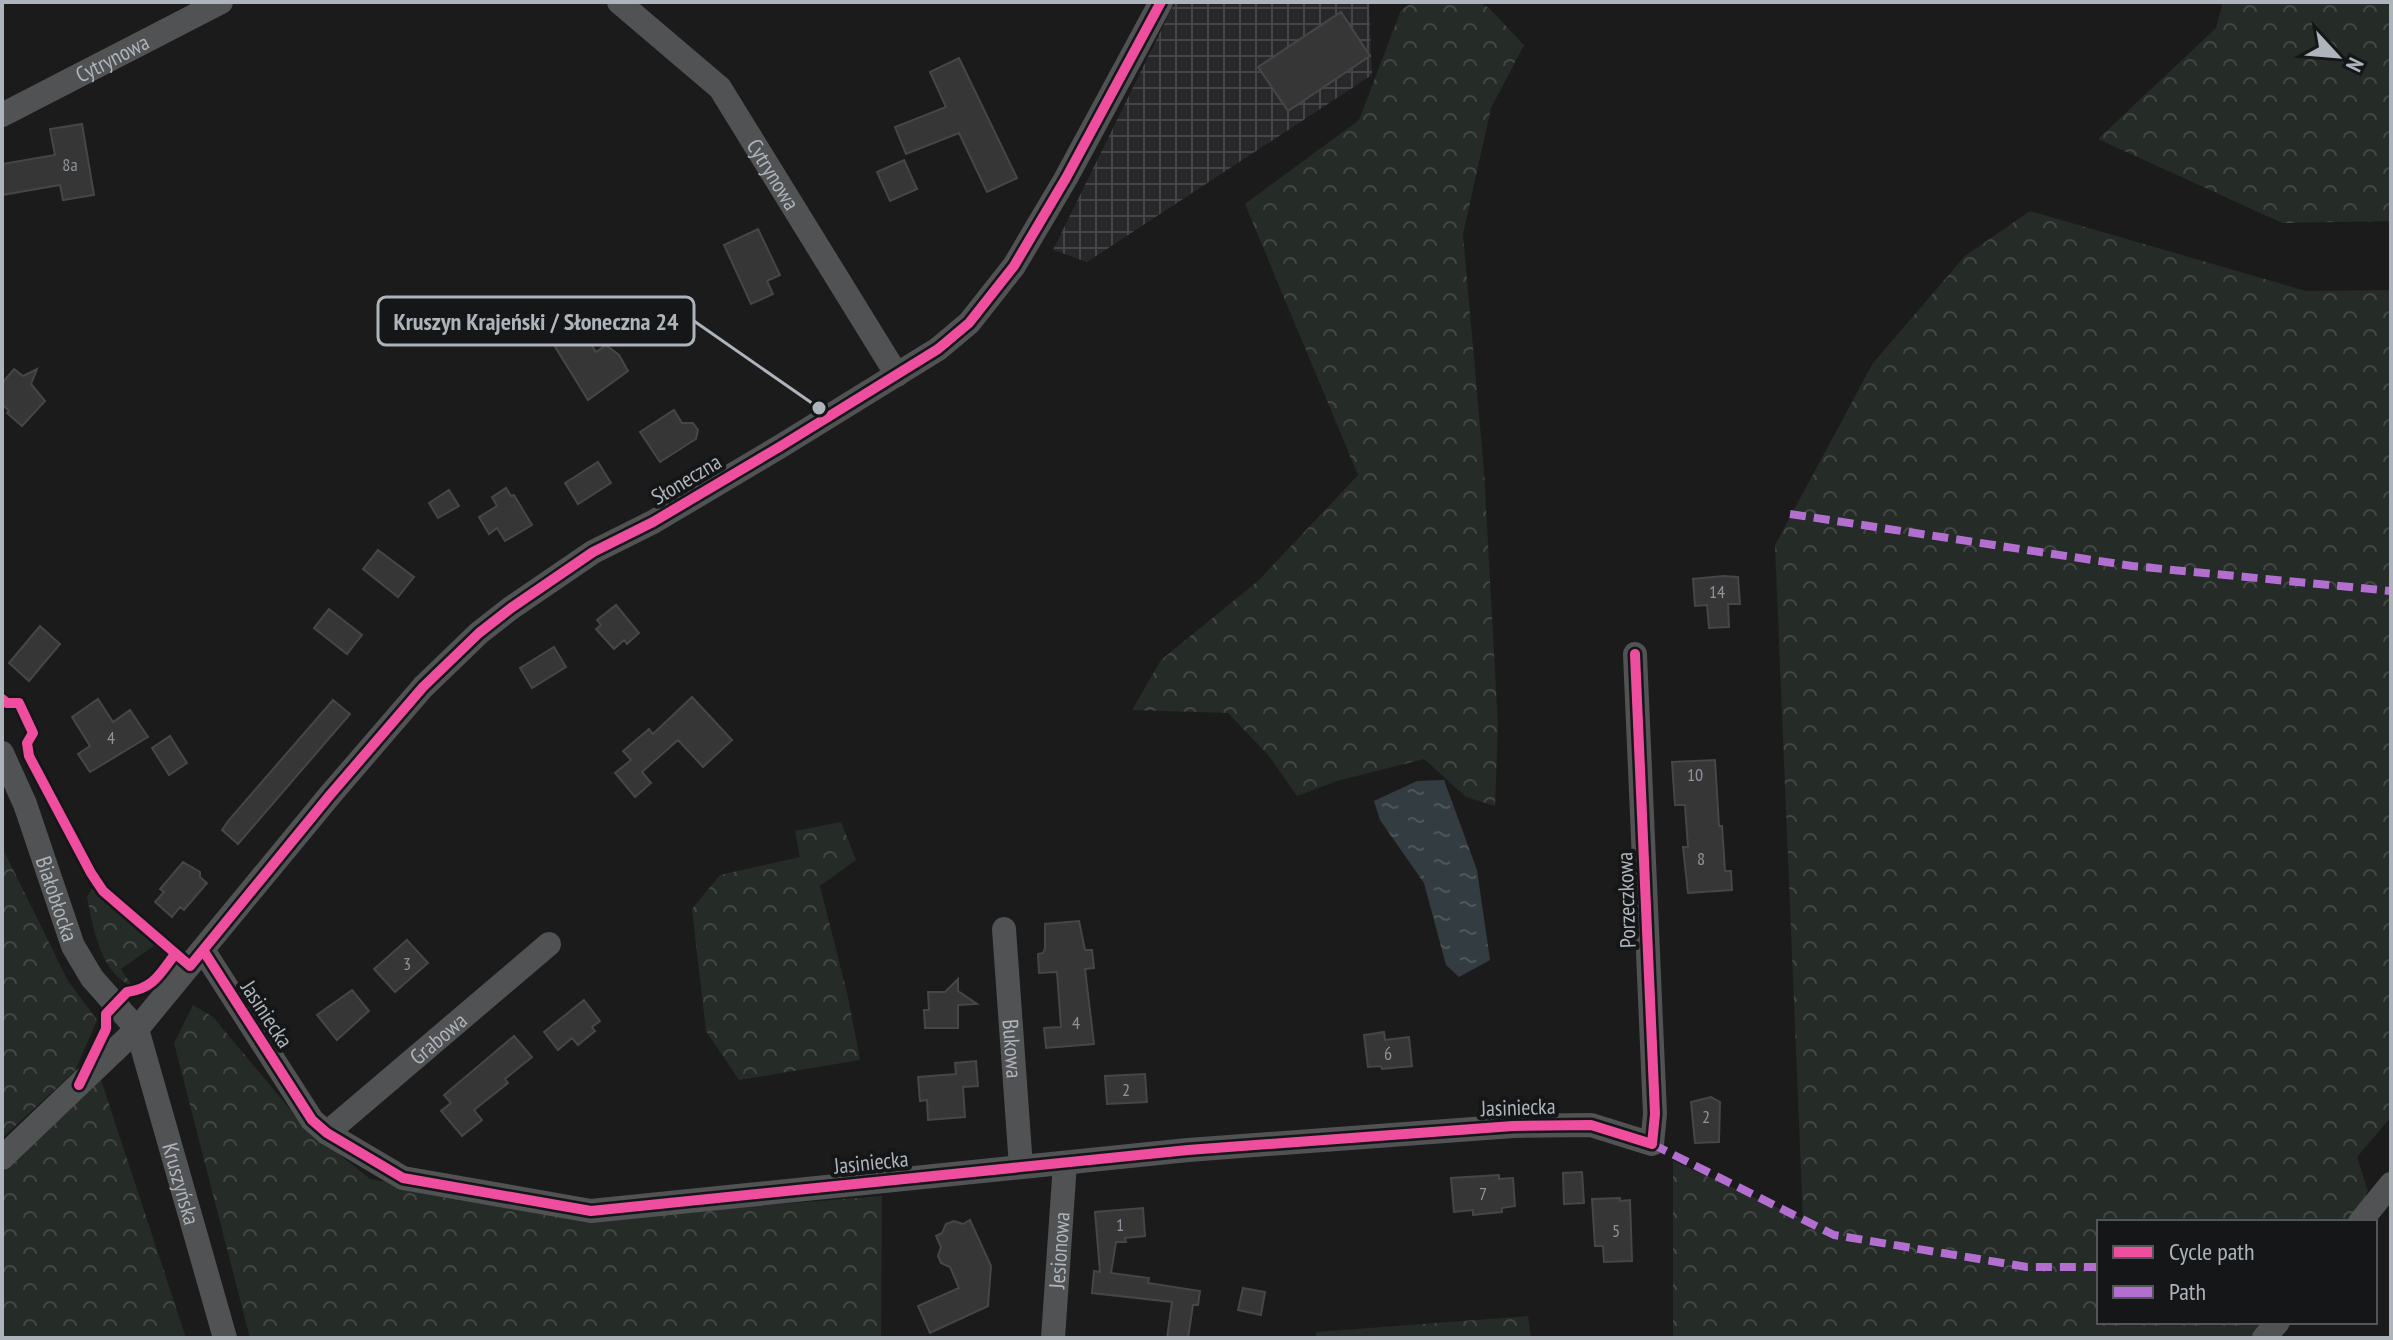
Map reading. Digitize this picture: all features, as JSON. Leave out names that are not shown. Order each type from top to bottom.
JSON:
[{"type":"street","name":"Cytrynowa","points":[[2,115],[221,2]]},
{"type":"street","name":"Cytrynowa","points":[[619,2],[720,88],[897,375]]},
{"type":"street","name":"Słoneczna","points":[[2,1158],[137,1029],[423,687],[479,633],[593,552],[653,522],[897,375],[938,349],[969,323],[1014,266],[1066,178],[1161,2]]},
{"type":"street","name":"Porzeczkowa","points":[[1635,654],[1655,1114],[1652,1144]]},
{"type":"street","name":"Białobłocka","points":[[2,753],[25,804],[73,946],[92,978],[137,1029]]},
{"type":"street","name":"Bukowa","points":[[1004,929],[1021,1167]]},
{"type":"street","name":"Grabowa","points":[[327,1133],[549,944]]},
{"type":"street","name":"Jasiniecka","points":[[203,950],[312,1120],[327,1133],[403,1178],[591,1211],[1188,1150],[1513,1126],[1591,1125],[1652,1144]]},
{"type":"street","name":"Kruszyńska","points":[[137,1029],[225,1338]]},
{"type":"street","name":"Jesionowa","points":[[1053,1338],[1065,1163]]},
{"type":"street","points":[[2362,1220],[2391,1184]]},
{"type":"shaded area","points":[[1175,2],[1369,2],[1372,75],[1087,262],[1053,250]]},
{"type":"green space","points":[[1413,2],[1479,2],[1489,8],[1524,45],[1491,108],[1463,234],[1484,471],[1498,725],[1495,806],[1466,797],[1424,759],[1337,781],[1297,796],[1269,756],[1228,713],[1132,710],[1161,660],[1259,580],[1358,475],[1245,204],[1359,120],[1401,10]]},
{"type":"green space","points":[[2223,2],[2391,2],[2391,221],[2282,223],[2098,139],[2216,28]]},
{"type":"green space","points":[[2030,211],[2306,291],[2391,290],[2391,1117],[2357,1157],[2368,1191],[2351,1220],[2097,1220],[2097,1324],[2276,1324],[2264,1338],[1673,1338],[1673,1161],[1803,1219],[1775,545],[1873,363],[1965,256]]},
{"type":"green space","points":[[841,822],[856,860],[820,886],[848,997],[860,1060],[739,1080],[706,1031],[692,909],[720,875],[800,857],[795,831]]},
{"type":"green space","points":[[2,847],[68,981],[97,1020],[75,1071],[2,1138]]},
{"type":"green space","points":[[93,887],[155,945],[121,969],[132,986],[112,971],[100,948],[87,897]]},
{"type":"green space","points":[[193,1005],[213,1017],[304,1126],[370,1179],[592,1219],[882,1196],[881,1338],[250,1338],[174,1043]]},
{"type":"green space","points":[[101,1080],[186,1338],[2,1338],[2,1173]]},
{"type":"green space","points":[[1528,1316],[1531,1338],[1316,1338],[1316,1332]]},
{"type":"water","points":[[1444,780],[1477,870],[1490,960],[1459,977],[1446,965],[1424,883],[1380,820],[1374,801],[1417,781]]},
{"type":"building","points":[[1341,12],[1370,56],[1288,111],[1258,67]]},
{"type":"building","points":[[959,58],[1017,178],[987,192],[959,133],[906,154],[895,127],[946,107],[930,72]]},
{"type":"building","points":[[82,124],[94,195],[63,200],[60,185],[2,195],[2,164],[55,155],[50,129]]},
{"type":"building","points":[[904,160],[917,189],[890,201],[877,172]]},
{"type":"building","points":[[758,229],[780,275],[767,281],[773,294],[751,304],[724,245]]},
{"type":"building","points":[[581,328],[596,352],[606,345],[619,355],[628,371],[588,400],[554,345]]},
{"type":"building","points":[[14,369],[23,376],[37,369],[31,384],[45,401],[22,426],[2,404],[2,383]]},
{"type":"building","points":[[674,410],[682,423],[693,423],[698,430],[696,439],[660,462],[640,432]]},
{"type":"building","points":[[598,462],[611,483],[578,504],[565,483]]},
{"type":"building","points":[[506,488],[511,496],[514,495],[532,525],[505,541],[497,528],[489,534],[479,517],[497,506],[492,497]]},
{"type":"building","points":[[449,490],[459,506],[438,518],[429,503]]},
{"type":"building","points":[[378,550],[414,577],[398,597],[363,569]]},
{"type":"building","points":[[1738,577],[1740,604],[1728,604],[1729,627],[1709,628],[1707,605],[1695,606],[1693,579]]},
{"type":"building","points":[[616,605],[639,633],[627,644],[624,640],[614,649],[596,629],[601,625],[597,620]]},
{"type":"building","points":[[329,609],[362,635],[347,654],[314,628]]},
{"type":"building","points":[[40,626],[60,644],[29,681],[9,663]]},
{"type":"building","points":[[554,647],[566,667],[532,688],[520,668]]},
{"type":"building","points":[[692,697],[732,740],[703,767],[678,740],[642,772],[651,783],[635,797],[615,773],[631,760],[623,751],[649,729],[653,734]]},
{"type":"building","points":[[98,699],[113,722],[130,710],[148,737],[90,772],[78,754],[90,746],[72,717]]},
{"type":"building","points":[[333,700],[350,714],[238,844],[222,830]]},
{"type":"building","points":[[170,736],[187,763],[169,775],[152,748]]},
{"type":"building","points":[[1715,760],[1719,826],[1722,826],[1725,871],[1731,871],[1732,890],[1688,893],[1683,847],[1688,847],[1685,805],[1675,805],[1672,762]]},
{"type":"building","points":[[183,862],[200,872],[200,877],[207,883],[184,910],[180,907],[172,917],[155,902],[164,892],[160,889]]},
{"type":"building","points":[[1079,921],[1085,950],[1092,950],[1094,968],[1085,969],[1094,1044],[1046,1048],[1044,1028],[1061,1027],[1057,972],[1039,973],[1038,954],[1043,953],[1045,948],[1045,924]]},
{"type":"building","points":[[407,940],[428,963],[395,992],[374,969]]},
{"type":"building","points":[[958,979],[958,991],[977,1004],[958,1005],[958,1028],[925,1028],[924,1010],[929,1010],[928,992],[945,992]]},
{"type":"building","points":[[352,990],[369,1011],[337,1040],[317,1015]]},
{"type":"building","points":[[584,1000],[600,1021],[592,1027],[595,1031],[578,1045],[572,1038],[558,1050],[544,1032]]},
{"type":"building","points":[[1384,1032],[1385,1040],[1409,1037],[1412,1066],[1368,1067],[1364,1035]]},
{"type":"building","points":[[514,1036],[532,1057],[505,1079],[508,1083],[474,1110],[482,1120],[462,1136],[441,1111],[451,1103],[444,1095]]},
{"type":"building","points":[[976,1061],[978,1086],[963,1087],[965,1117],[928,1120],[927,1100],[920,1101],[918,1077],[956,1074],[955,1063]]},
{"type":"building","points":[[1145,1074],[1147,1102],[1107,1104],[1105,1076]]},
{"type":"building","points":[[1711,1097],[1720,1102],[1719,1142],[1695,1143],[1691,1102]]},
{"type":"building","points":[[1582,1172],[1584,1203],[1564,1204],[1563,1173]]},
{"type":"building","points":[[1499,1175],[1499,1179],[1513,1178],[1515,1206],[1502,1208],[1502,1212],[1473,1215],[1473,1210],[1454,1212],[1451,1178]]},
{"type":"building","points":[[1620,1198],[1620,1201],[1630,1200],[1632,1261],[1604,1262],[1603,1246],[1595,1246],[1592,1199]]},
{"type":"building","points":[[1143,1208],[1145,1236],[1116,1242],[1111,1273],[1149,1278],[1148,1283],[1200,1291],[1198,1305],[1193,1305],[1188,1338],[1167,1338],[1172,1302],[1092,1293],[1094,1271],[1100,1272],[1095,1212]]},
{"type":"building","points":[[970,1220],[991,1266],[988,1306],[930,1333],[918,1306],[959,1288],[950,1267],[941,1263],[938,1256],[941,1247],[936,1236],[942,1233],[946,1224],[954,1221],[963,1224]]},
{"type":"building","points":[[1243,1288],[1265,1292],[1261,1315],[1238,1310]]},
{"type":"marked path","points":[[1790,514],[2132,566],[2391,591]]},
{"type":"marked path","points":[[1652,1144],[1834,1235],[2027,1267],[2097,1267]]},
{"type":"cycle path","points":[[2,699],[7,703],[19,703],[33,733],[27,743],[29,756],[103,891],[190,966],[423,687],[479,633],[593,552],[653,522],[781,446],[938,349],[969,323],[1014,266],[1066,178],[1161,2]]},
{"type":"cycle path","points":[[203,950],[312,1120],[327,1133],[403,1178],[591,1211],[1188,1150],[1513,1126],[1591,1125],[1652,1144],[1655,1114],[1635,654]]},
{"type":"cycle path","points":[[79,1085],[106,1029],[106,1014],[127,992],[143,988],[155,979],[175,954]]},
{"type":"place","name":"Kruszyn Krajeński / Słoneczna 24","points":[[819,408]]}]
